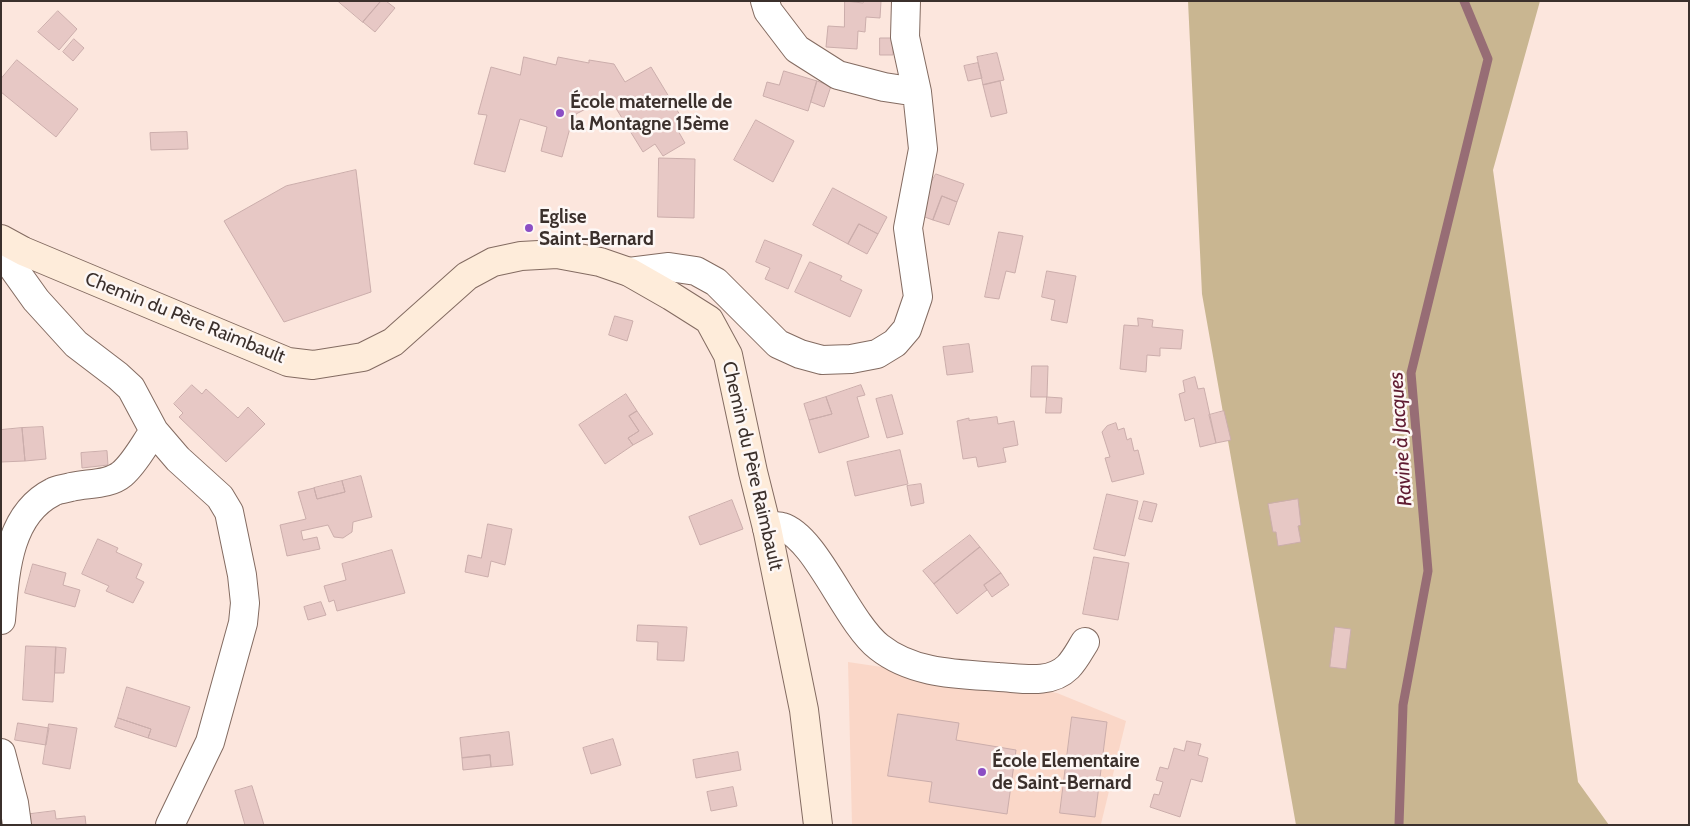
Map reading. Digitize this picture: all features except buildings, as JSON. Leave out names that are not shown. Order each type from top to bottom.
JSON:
[{"type":"street","points":[[765,1],[768,11],[797,50],[838,74],[884,87],[917,92]]},
{"type":"street","points":[[629,272],[669,268],[696,271],[716,282],[778,344],[800,354],[822,360],[851,359],[877,354],[896,343],[907,329],[918,298],[908,228],[923,149],[917,92],[905,37],[906,1]]},
{"type":"street","name":"Chemin du Père Raimbault","points":[[1,239],[23,251],[288,362],[313,365],[363,357],[393,342],[467,276],[492,262],[521,256],[557,254],[600,262],[629,272],[709,320],[728,355],[766,528],[804,710],[818,825]]},
{"type":"street","points":[[1,252],[36,300],[76,344],[118,376],[130,388],[154,430],[178,459],[220,498],[228,512],[242,575],[245,603],[243,623],[210,742],[170,825]]},
{"type":"street","points":[[1,620],[10,528],[30,509],[54,491],[84,484],[107,482],[122,474],[154,430]]},
{"type":"street","points":[[766,528],[780,526],[795,533],[806,545],[856,620],[878,646],[906,663],[939,672],[1037,679],[1055,676],[1068,667],[1085,642]]},
{"type":"street","points":[[1,753],[14,803],[17,825]]},
{"type":"shaded area","points":[[1188,1],[1540,1],[1493,170],[1578,782],[1609,825],[1296,825],[1202,294]]},
{"type":"shaded area","name":"École Elementaire de Saint-Bernard","points":[[848,662],[1057,693],[1126,721],[1101,824],[852,825]]},
{"type":"waterway","name":"Ravine à Jacques","points":[[1399,825],[1403,705],[1428,571],[1411,373],[1488,59],[1464,1]]},
{"type":"place","name":"École maternelle de la Montagne 15ème","points":[[560,113]]},
{"type":"place","name":"Eglise Saint-Bernard","points":[[529,228]]},
{"type":"place","name":"École Elementaire de Saint-Bernard","points":[[982,772]]}]
